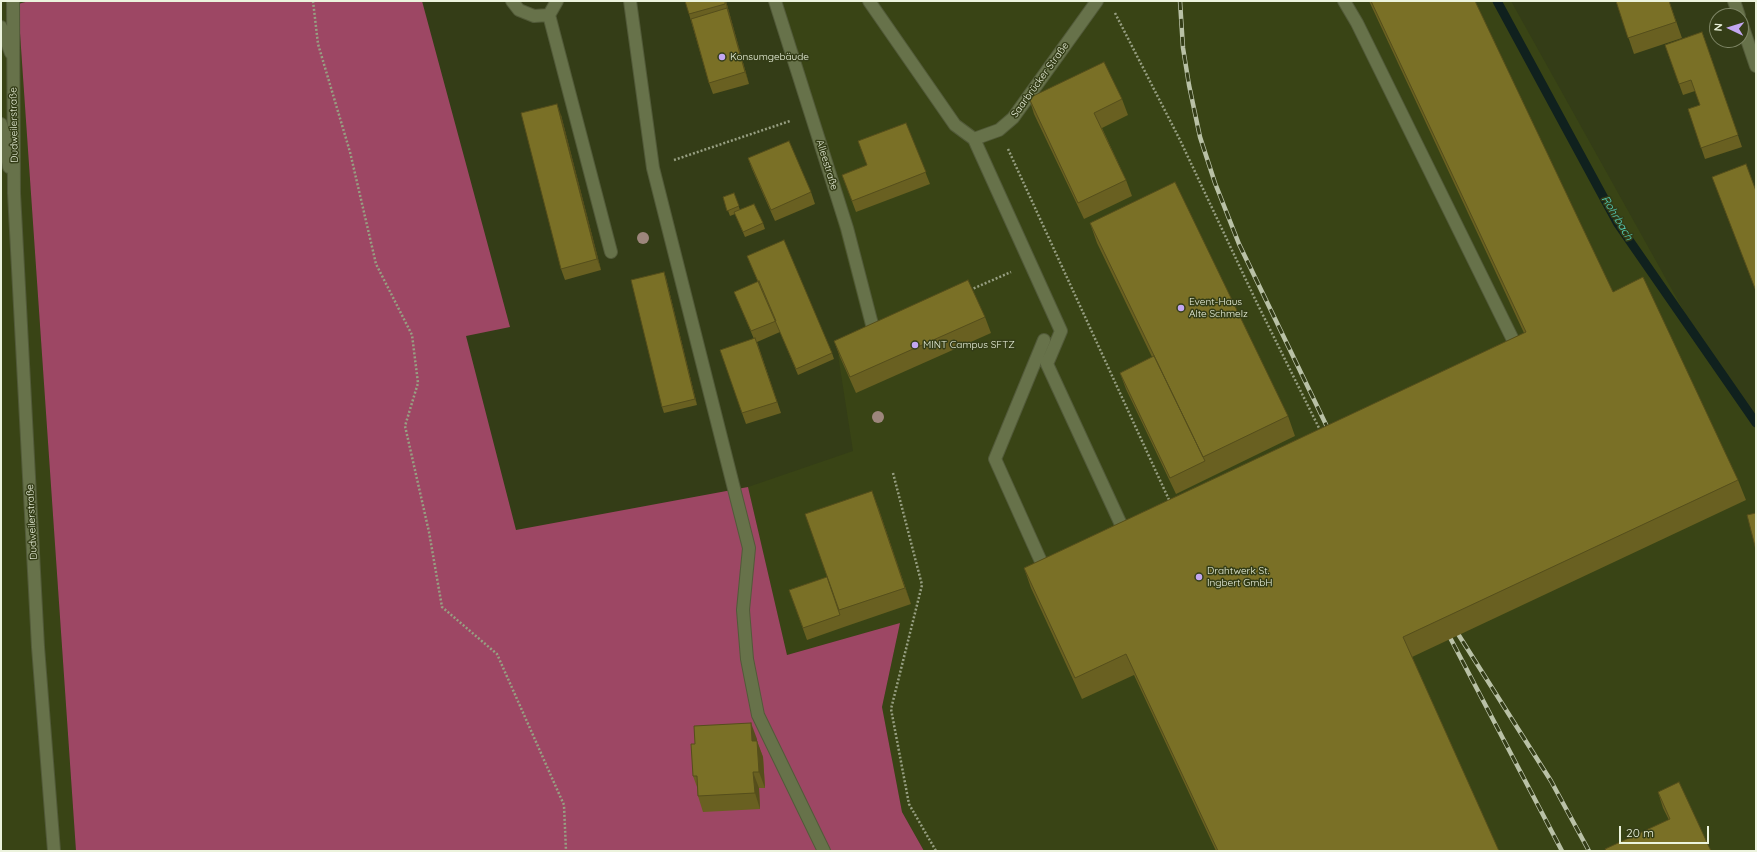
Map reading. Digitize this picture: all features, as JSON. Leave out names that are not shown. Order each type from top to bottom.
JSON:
[{"type":"main road","name":"Dudweilerstraße","points":[[13,1],[14,193],[38,647],[54,851]]},
{"type":"main road","points":[[512,1],[519,10],[534,16],[549,15]]},
{"type":"main road","points":[[557,1],[549,15],[611,252]]},
{"type":"main road","points":[[630,1],[653,168],[749,548],[743,610],[747,660],[758,715],[824,851]]},
{"type":"main road","name":"Alleestraße","points":[[775,1],[847,228],[874,332]]},
{"type":"main road","points":[[869,1],[955,125],[974,139],[1060,331],[1047,364],[1124,531]]},
{"type":"main road","name":"Saarbrücker Straße","points":[[974,139],[999,130],[1013,118],[1098,1]]},
{"type":"main road","points":[[1344,1],[1364,37],[1515,344]]},
{"type":"main road","name":"Dudweilerstraße","points":[[1,27],[13,58]]},
{"type":"main road","points":[[1749,45],[1756,66]]},
{"type":"main road","name":"Dudweilerstraße","points":[[1,124],[14,193]]},
{"type":"main road","points":[[1043,566],[995,459],[1044,340]]},
{"type":"path","points":[[313,1],[318,44],[350,152],[376,264],[412,335],[418,383],[405,426],[429,532],[442,607],[497,654],[564,805],[566,851]]},
{"type":"path","points":[[1113,8],[1180,140],[1255,299],[1324,439]]},
{"type":"path","points":[[653,168],[700,150],[812,114]]},
{"type":"path","points":[[999,130],[1172,505]]},
{"type":"path","points":[[964,292],[1030,264]]},
{"type":"path","points":[[893,473],[922,585],[892,709],[909,804],[936,851]]},
{"type":"shaded area","points":[[1,1],[29,1],[18,4],[76,851],[1,851]]},
{"type":"shaded area","points":[[29,1],[422,1],[510,327],[466,336],[516,530],[748,487],[787,655],[900,623],[882,707],[902,812],[924,851],[76,851],[18,4]]},
{"type":"shaded area","points":[[779,1],[1511,1],[1709,356],[1756,415],[1756,851],[924,851],[902,812],[882,707],[900,623],[787,655],[748,487],[853,451],[838,355],[868,339]]},
{"type":"building","points":[[685,1],[725,1],[725,4],[689,14]]},
{"type":"building","points":[[1371,1],[1475,1],[1613,292],[1643,277],[1738,480],[1403,637],[1499,851],[1218,851],[1126,654],[1075,678],[1024,568],[1526,332]]},
{"type":"building","points":[[1616,1],[1669,1],[1676,22],[1628,38]]},
{"type":"building","name":"Konsumgebäude","points":[[727,8],[745,72],[709,83],[691,19]]},
{"type":"building","points":[[1702,32],[1738,135],[1701,148],[1688,109],[1700,105],[1691,80],[1679,84],[1665,45]]},
{"type":"building","points":[[1104,62],[1122,99],[1094,113],[1126,180],[1078,203],[1029,98]]},
{"type":"building","points":[[557,104],[597,259],[561,269],[521,113]]},
{"type":"building","points":[[906,123],[926,172],[852,201],[842,175],[867,165],[858,141]]},
{"type":"building","points":[[789,141],[811,192],[771,210],[748,158]]},
{"type":"building","points":[[1746,164],[1756,191],[1756,291],[1712,177]]},
{"type":"building","name":"Event-Haus Alte Schmelz","points":[[1175,182],[1288,416],[1203,457],[1090,223]]},
{"type":"building","points":[[734,193],[739,206],[727,211],[723,197]]},
{"type":"building","points":[[754,204],[763,223],[743,232],[734,212]]},
{"type":"building","points":[[784,240],[832,353],[796,369],[747,256]]},
{"type":"building","points":[[664,272],[695,399],[662,407],[631,280]]},
{"type":"building","points":[[968,280],[985,317],[850,377],[834,341]]},
{"type":"building","points":[[759,281],[776,321],[751,331],[734,292]]},
{"type":"building","points":[[755,338],[777,402],[742,413],[720,350]]},
{"type":"building","points":[[1154,356],[1205,461],[1170,478],[1120,373]]},
{"type":"building","points":[[872,491],[905,588],[839,610],[805,514]]},
{"type":"building","points":[[1756,513],[1756,550],[1747,515]]},
{"type":"building","points":[[827,577],[840,615],[803,628],[789,590]]},
{"type":"building","points":[[751,723],[752,741],[757,741],[759,772],[753,772],[755,793],[698,796],[697,776],[693,776],[691,744],[695,744],[694,726]]},
{"type":"building","points":[[1679,782],[1711,851],[1606,851],[1605,849],[1670,819],[1658,792]]},
{"type":"waterway","name":"Rohrbach","points":[[1497,1],[1618,224],[1756,423]]},
{"type":"railway","points":[[1180,1],[1183,48],[1189,85],[1200,137],[1215,183],[1239,244],[1331,435]]},
{"type":"railway","points":[[1453,626],[1551,781],[1589,851]]},
{"type":"railway","points":[[1445,628],[1562,851]]},
{"type":"place","name":"Konsumgebäude","points":[[722,57]]},
{"type":"place","name":"Event-Haus Alte Schmelz","points":[[1181,308]]},
{"type":"place","name":"MINT Campus SFTZ","points":[[915,345]]},
{"type":"place","name":"Drahtwerk St. Ingbert GmbH","points":[[1199,577]]}]
